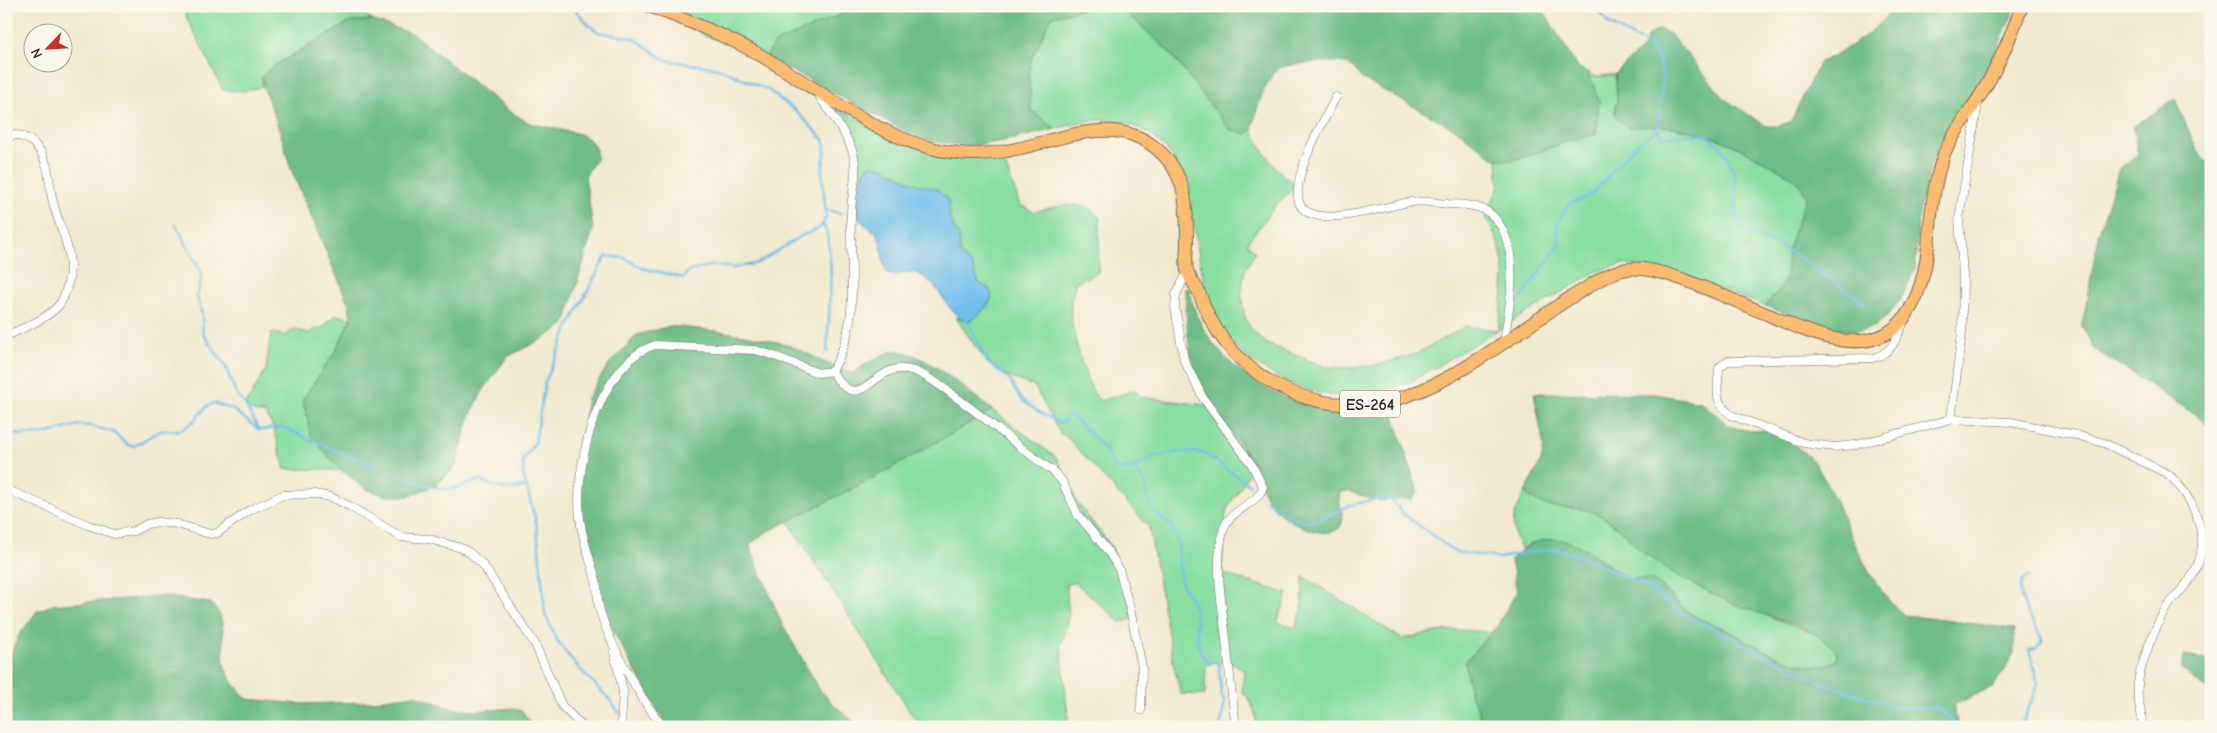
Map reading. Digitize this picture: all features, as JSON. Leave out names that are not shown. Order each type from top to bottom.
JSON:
[{"type":"main road","points":[[649,6],[724,35],[764,57],[816,90],[903,138],[938,150],[961,154],[1007,151],[1064,137],[1108,130],[1139,136],[1163,154],[1179,174],[1187,208],[1187,273]]},
{"type":"main road","name":"ES-264","points":[[1187,273],[1198,288],[1204,307],[1215,329],[1248,368],[1266,381],[1287,392],[1313,400],[1341,404],[1363,405],[1401,398],[1440,380],[1504,342],[1600,280],[1628,269],[1642,268],[1667,274],[1803,329],[1833,339],[1854,342],[1869,340],[1884,334],[1906,317],[1915,302],[1922,282],[1931,212],[1938,175],[1944,156],[1952,138],[2000,62],[2022,6]]},
{"type":"street","points":[[621,725],[623,691],[612,644],[599,606],[597,583],[580,520],[579,501],[589,432],[604,395],[619,372],[642,350],[662,344],[754,350],[818,373],[832,371],[842,355],[852,305],[850,234],[851,196],[855,167],[849,141],[816,90]]},
{"type":"street","points":[[1336,97],[1301,171],[1298,194],[1301,206],[1305,211],[1312,213],[1339,216],[1414,202],[1460,204],[1488,212],[1500,227],[1505,239],[1512,271],[1512,291],[1504,342]]},
{"type":"street","points":[[1950,419],[1962,332],[1963,276],[1959,218],[1978,99]]},
{"type":"street","points":[[6,135],[25,136],[42,154],[52,200],[69,248],[71,265],[66,291],[59,305],[46,315],[6,336]]},
{"type":"street","points":[[1187,273],[1176,294],[1175,307],[1184,360],[1203,398],[1252,465],[1263,487],[1259,494],[1227,520],[1223,531],[1220,558],[1222,605],[1236,727]]},
{"type":"street","points":[[1906,317],[1893,346],[1882,355],[1873,358],[1727,361],[1719,368],[1717,399],[1724,410],[1732,415],[1804,443],[1820,446],[1856,445],[1950,419],[2012,422],[2076,434],[2104,444],[2168,474],[2177,482],[2191,502],[2199,528],[2201,553],[2193,573],[2166,610],[2146,653],[2137,687],[2142,720],[2141,727]]},
{"type":"street","points":[[832,371],[840,384],[848,390],[858,391],[888,370],[904,368],[916,371],[976,410],[1053,471],[1062,481],[1078,515],[1108,551],[1119,569],[1132,618],[1142,668],[1141,710]]},
{"type":"street","points":[[6,489],[88,525],[114,534],[134,531],[147,524],[158,522],[177,524],[210,534],[217,533],[250,510],[283,495],[314,494],[331,497],[401,537],[430,539],[461,548],[470,552],[483,565],[535,644],[562,706],[583,727]]},
{"type":"street","points":[[612,644],[662,727]]},
{"type":"green space","points":[[181,6],[350,6],[372,20],[350,22],[272,67],[262,76],[263,86],[244,91],[223,90]]},
{"type":"green space","points":[[692,6],[861,6],[775,43],[766,57],[701,34],[699,27],[680,13]]},
{"type":"green space","points":[[861,6],[1092,6],[1051,17],[1031,60],[1029,75],[1031,110],[1055,129],[999,142],[965,145],[929,140],[909,133],[766,57],[775,43]]},
{"type":"green space","points":[[1092,6],[1119,8],[1141,23],[1203,92],[1246,134],[1252,130],[1270,161],[1282,174],[1297,185],[1275,206],[1247,243],[1255,252],[1245,270],[1241,294],[1245,317],[1251,329],[1267,344],[1326,367],[1349,368],[1373,366],[1414,355],[1466,326],[1498,330],[1412,381],[1365,395],[1335,396],[1305,389],[1278,377],[1248,358],[1238,350],[1223,332],[1211,309],[1191,212],[1174,162],[1164,147],[1149,134],[1130,124],[1110,120],[1094,121],[1055,129],[1031,110],[1029,75],[1031,60],[1051,17]]},
{"type":"green space","points":[[1113,6],[1541,6],[1576,66],[1587,72],[1594,86],[1599,101],[1596,134],[1571,140],[1519,159],[1505,160],[1493,158],[1457,130],[1361,78],[1350,65],[1322,62],[1285,66],[1274,73],[1258,105],[1252,130],[1246,134],[1229,129],[1173,56],[1136,21],[1122,10]]},
{"type":"green space","points":[[1892,6],[2016,6],[1983,80],[1947,129],[1931,163],[1919,211],[1915,269],[1901,299],[1884,319],[1874,327],[1857,331],[1830,330],[1765,306],[1781,288],[1784,281],[1787,271],[1788,249],[1806,197],[1795,179],[1740,148],[1704,134],[1667,127],[1629,128],[1615,116],[1617,93],[1615,74],[1643,48],[1648,35],[1660,30],[1669,33],[1726,100],[1766,126],[1779,126],[1791,121],[1820,62],[1838,54],[1868,34],[1883,21]]},
{"type":"green space","points":[[372,20],[413,34],[509,111],[529,123],[580,134],[590,140],[596,149],[596,159],[585,176],[593,229],[565,324],[546,337],[507,357],[482,392],[468,420],[456,466],[438,484],[408,496],[388,496],[366,489],[341,470],[311,436],[303,399],[336,350],[351,318],[349,305],[291,169],[279,128],[263,86],[262,76],[272,67],[350,22]]},
{"type":"green space","points":[[1587,72],[1595,77],[1615,74],[1617,99],[1614,113],[1629,127],[1667,127],[1686,130],[1722,141],[1757,157],[1792,177],[1800,184],[1806,197],[1788,249],[1787,271],[1784,281],[1781,288],[1765,306],[1681,275],[1623,264],[1597,271],[1498,330],[1504,272],[1499,245],[1485,217],[1499,187],[1497,159],[1510,160],[1522,158],[1596,134],[1599,101]]},
{"type":"green space","points":[[2175,99],[2197,150],[2211,167],[2211,428],[2196,415],[2093,348],[2082,326],[2099,233],[2119,169],[2138,154],[2133,127]]},
{"type":"green space","points":[[836,108],[908,144],[1001,154],[1020,205],[1034,212],[1070,205],[1088,208],[1095,213],[1100,220],[1098,272],[1076,282],[1071,298],[1075,338],[1083,368],[1094,393],[1100,401],[1136,390],[1140,397],[1215,406],[1254,465],[1226,511],[1221,573],[1288,594],[1277,622],[1296,628],[1302,609],[1303,576],[1402,639],[1446,631],[1467,630],[1491,633],[1465,662],[1471,696],[1478,708],[1482,727],[1255,727],[1256,717],[1253,707],[1242,692],[1244,670],[1225,660],[1206,665],[1205,695],[1181,694],[1174,667],[1149,527],[1068,438],[1060,433],[1034,386],[1006,375],[987,361],[956,318],[971,320],[987,306],[992,294],[989,289],[978,282],[972,265],[960,254],[959,237],[950,220],[950,214],[940,192],[911,182],[883,167],[868,166],[862,176],[856,163],[852,140]]},
{"type":"green space","points":[[1185,288],[1189,289],[1195,312],[1206,333],[1220,351],[1237,368],[1277,394],[1321,408],[1338,410],[1390,403],[1418,493],[1412,499],[1378,501],[1347,491],[1340,492],[1339,502],[1342,520],[1339,528],[1333,532],[1325,533],[1306,528],[1280,514],[1267,497],[1256,468],[1210,399],[1195,370],[1189,341]]},
{"type":"green space","points":[[336,315],[351,318],[336,350],[303,399],[308,422],[315,438],[341,470],[285,469],[269,419],[265,413],[257,413],[245,406],[266,369],[271,332],[285,336],[294,329],[309,333],[316,328],[322,328]]},
{"type":"green space","points":[[670,326],[740,334],[781,343],[834,367],[853,373],[885,354],[900,351],[928,362],[992,410],[892,468],[765,533],[749,545],[781,622],[820,690],[835,706],[860,727],[667,727],[603,613],[591,547],[579,515],[575,496],[587,398],[609,364],[637,335]]},
{"type":"green space","points":[[1534,393],[1655,394],[1701,402],[1731,427],[1751,431],[1774,430],[1801,450],[1815,464],[1826,482],[1876,582],[1889,600],[1904,615],[2014,629],[2014,653],[1994,686],[1954,705],[1954,713],[1960,727],[1482,727],[1478,708],[1471,696],[1465,662],[1497,626],[1517,591],[1511,560],[1527,547],[1542,540],[1557,539],[1585,549],[1628,580],[1650,580],[1665,589],[1686,610],[1699,618],[1781,658],[1811,666],[1825,665],[1837,660],[1838,654],[1828,643],[1802,628],[1741,607],[1683,578],[1651,558],[1602,516],[1587,510],[1548,506],[1532,498],[1526,491],[1541,461],[1544,447]]},
{"type":"green space","points":[[992,410],[1057,458],[1078,504],[1112,547],[1132,610],[1133,619],[1120,622],[1076,583],[1066,584],[1069,615],[1061,646],[1069,727],[920,727],[788,521],[892,468]]},
{"type":"green space","points":[[1526,491],[1529,498],[1595,512],[1620,529],[1642,551],[1665,567],[1728,601],[1820,636],[1838,654],[1837,660],[1825,665],[1811,666],[1781,658],[1699,618],[1686,610],[1658,584],[1650,580],[1628,580],[1591,553],[1565,541],[1537,542],[1521,549],[1513,526],[1515,514]]},
{"type":"green space","points":[[161,596],[209,603],[216,609],[222,625],[226,670],[247,699],[301,704],[364,702],[414,695],[453,709],[474,711],[514,708],[523,712],[533,727],[6,727],[6,665],[19,635],[37,611],[52,605]]},
{"type":"green space","points":[[2185,656],[2211,661],[2211,691],[2194,680],[2181,667]]},
{"type":"water","points":[[873,165],[885,168],[911,182],[936,189],[946,197],[949,203],[950,220],[959,237],[960,254],[972,265],[978,282],[989,289],[992,294],[988,305],[980,313],[969,320],[960,318],[951,310],[934,286],[924,277],[911,272],[895,276],[887,273],[877,234],[859,218],[857,212],[858,188],[864,173]]},
{"type":"waterway","points":[[572,6],[598,32],[634,38],[665,60],[718,68],[768,90],[796,111],[824,140],[825,152],[822,172],[826,216],[823,224],[818,229],[803,235],[758,263],[733,268],[712,265],[687,272],[684,278],[642,268],[625,258],[606,256],[569,326],[545,382],[535,443],[523,460],[523,474],[537,526],[545,614],[555,637],[574,663],[609,699],[620,714]]},
{"type":"waterway","points":[[1594,6],[1609,24],[1650,46],[1660,61],[1663,75],[1658,130],[1663,137],[1699,134],[1707,136],[1721,146],[1730,162],[1736,182],[1736,214],[1747,234],[1763,239],[1794,254],[1864,303]]},
{"type":"waterway","points":[[1521,298],[1557,248],[1559,243],[1557,225],[1569,204],[1587,197],[1597,189],[1636,145],[1658,130]]},
{"type":"waterway","points":[[826,210],[840,213]]},
{"type":"waterway","points":[[823,224],[827,234],[830,267],[827,352]]},
{"type":"waterway","points":[[176,225],[202,274],[197,297],[202,314],[203,334],[225,365],[236,394],[245,404],[258,428]]},
{"type":"waterway","points":[[965,316],[987,362],[1009,379],[1020,398],[1034,409],[1061,424],[1068,416],[1072,416],[1107,451],[1113,465],[1118,470],[1134,467],[1155,457],[1182,452],[1195,452],[1205,454],[1250,485]]},
{"type":"waterway","points":[[6,435],[45,434],[79,425],[92,426],[113,432],[128,445],[134,446],[160,431],[181,430],[193,422],[207,406],[214,403],[234,410],[259,430],[282,427],[332,449],[426,485],[444,489],[457,488],[479,480],[502,488],[526,487]]},
{"type":"waterway","points":[[1134,467],[1146,486],[1150,508],[1169,524],[1175,533],[1182,582],[1195,609],[1200,651],[1209,663],[1216,662],[1219,664],[1221,694],[1225,701],[1220,727]]},
{"type":"waterway","points":[[1266,500],[1289,518],[1309,522],[1319,520],[1350,505],[1382,498],[1391,499],[1402,513],[1455,552],[1500,558],[1556,549],[1572,553],[1648,587],[1682,614],[1822,683],[1899,708],[1937,708],[1961,727]]},
{"type":"waterway","points":[[2016,727],[2024,720],[2038,684],[2029,650],[2036,649],[2042,641],[2025,607],[2020,589],[2023,582],[2029,576]]},
{"type":"waterway","points":[[623,718],[629,727]]}]
